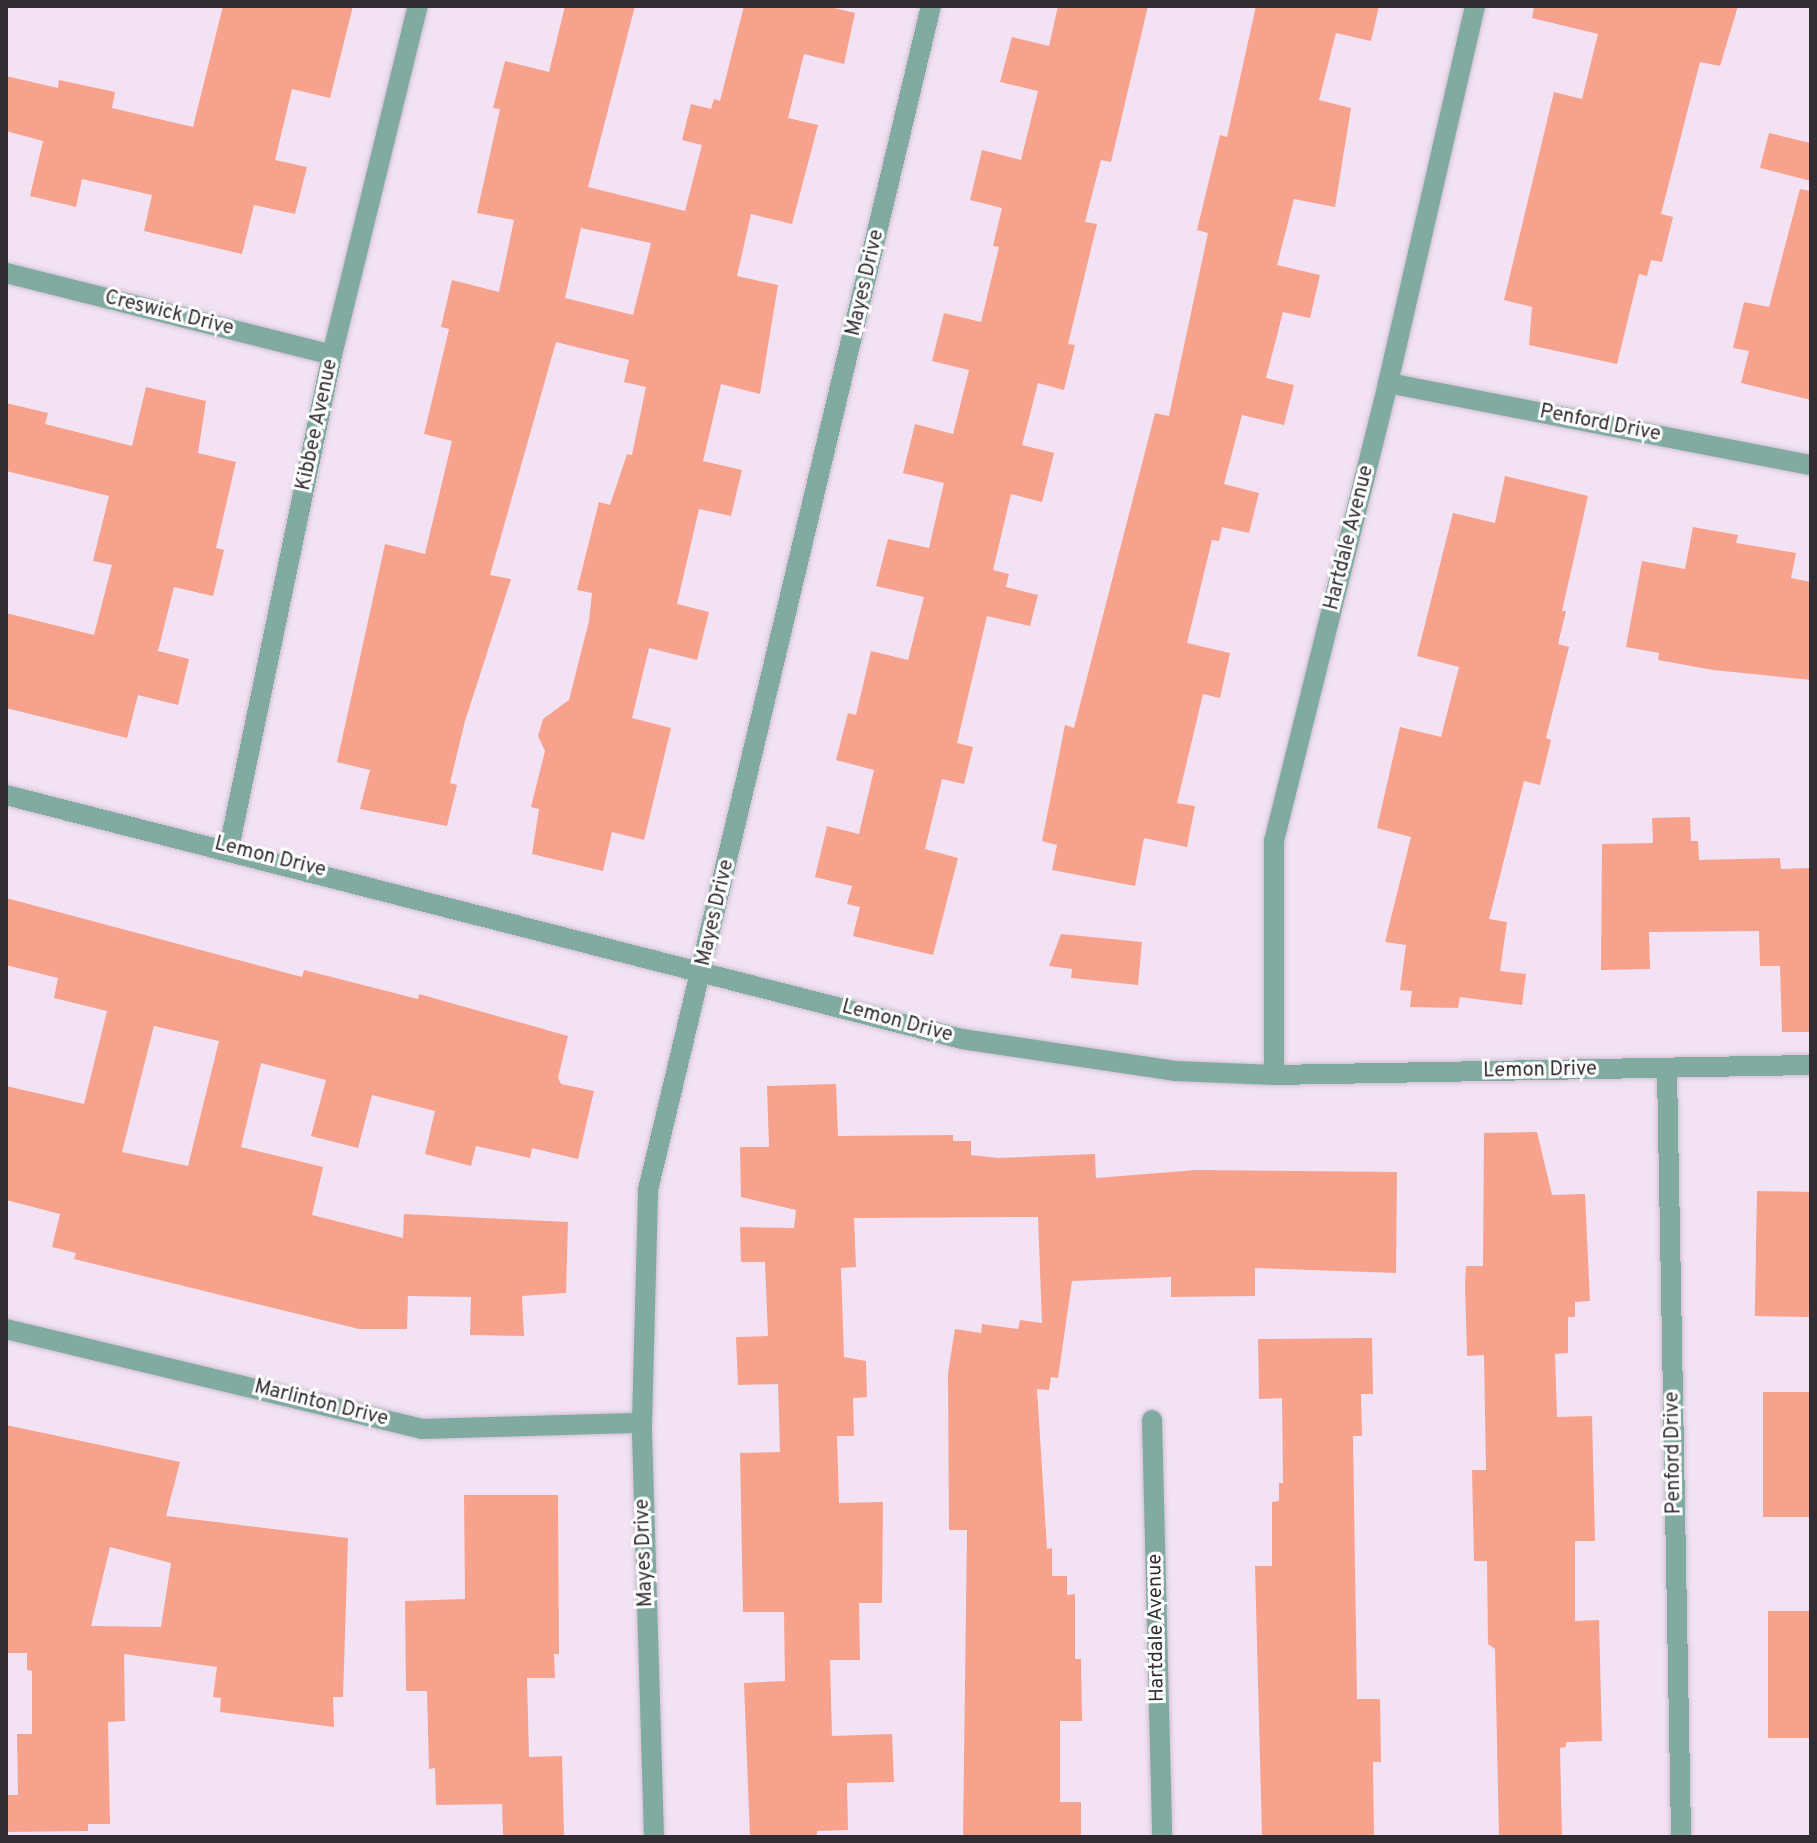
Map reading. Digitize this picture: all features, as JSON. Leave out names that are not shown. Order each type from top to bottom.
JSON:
[{"type":"street","name":"Kibbee Avenue","points":[[229,848],[332,355],[418,6]]},
{"type":"street","name":"Mayes Drive","points":[[654,1837],[642,1423],[648,1190],[703,971],[931,6]]},
{"type":"street","name":"Hartdale Avenue","points":[[1274,1075],[1274,841],[1388,383],[1475,6]]},
{"type":"street","name":"Creswick Drive","points":[[6,273],[332,355]]},
{"type":"street","name":"Penford Drive","points":[[1388,383],[1811,465]]},
{"type":"street","name":"Lemon Drive","points":[[6,795],[229,848],[962,1039],[1175,1071],[1274,1075],[1811,1065]]},
{"type":"street","name":"Penford Drive","points":[[1667,1070],[1681,1837]]},
{"type":"street","name":"Marlinton Drive","points":[[6,1329],[422,1429],[642,1423]]},
{"type":"street","name":"Hartdale Avenue","points":[[1152,1420],[1162,1837]]},
{"type":"building","points":[[223,6],[353,6],[330,98],[292,89],[275,160],[307,167],[295,214],[254,205],[242,254],[144,231],[152,195],[82,179],[76,207],[30,196],[43,141],[6,131],[6,76],[58,88],[59,80],[115,92],[112,108],[193,127]]},
{"type":"building","points":[[565,6],[635,6],[588,187],[685,211],[702,145],[682,140],[691,104],[711,109],[714,99],[720,101],[744,6],[826,6],[855,13],[844,64],[804,54],[788,118],[818,125],[792,224],[751,214],[737,276],[778,285],[760,394],[721,384],[703,461],[742,470],[731,516],[699,509],[677,604],[709,612],[697,660],[649,648],[632,718],[671,728],[644,840],[612,832],[603,871],[532,854],[539,809],[531,807],[545,751],[538,736],[543,719],[569,700],[589,621],[592,593],[577,590],[599,502],[610,505],[627,454],[632,455],[646,387],[624,382],[629,360],[556,342],[490,575],[511,579],[465,721],[450,783],[457,785],[447,826],[360,809],[370,770],[337,762],[385,544],[425,554],[452,441],[424,434],[449,329],[441,327],[452,280],[499,292],[514,220],[477,213],[500,109],[493,108],[505,61],[549,72]],"holes":[[[581,228],[651,243],[633,315],[565,298]]]},
{"type":"building","points":[[1058,6],[1148,6],[1111,162],[1101,160],[1085,222],[1097,224],[1068,344],[1075,345],[1064,390],[1038,383],[1022,445],[1054,453],[1042,502],[1011,494],[993,570],[1009,574],[1006,587],[1038,595],[1030,626],[987,616],[957,743],[973,747],[964,784],[942,779],[925,849],[958,858],[933,955],[853,936],[860,907],[847,904],[852,886],[815,877],[827,826],[859,834],[874,770],[836,760],[848,713],[856,715],[871,651],[908,660],[924,597],[876,586],[888,539],[929,548],[944,483],[903,473],[915,424],[953,434],[969,370],[932,361],[944,313],[981,322],[999,247],[993,246],[1002,208],[970,200],[982,150],[1021,160],[1038,91],[1000,82],[1012,37],[1049,46]]},
{"type":"building","points":[[1256,6],[1379,6],[1371,41],[1336,33],[1319,100],[1351,108],[1335,207],[1294,199],[1277,265],[1320,275],[1310,318],[1283,312],[1266,378],[1294,385],[1284,425],[1242,415],[1224,484],[1259,493],[1249,533],[1222,527],[1219,541],[1212,540],[1187,643],[1230,653],[1220,698],[1203,694],[1177,803],[1195,806],[1187,847],[1144,838],[1135,886],[1052,870],[1057,845],[1042,841],[1065,725],[1074,728],[1155,413],[1169,416],[1208,233],[1197,230],[1220,135],[1227,137]]},
{"type":"building","points":[[1534,6],[1738,6],[1720,66],[1700,62],[1661,214],[1673,217],[1662,262],[1651,260],[1647,276],[1639,274],[1617,364],[1529,345],[1532,307],[1504,300],[1554,92],[1582,99],[1598,34],[1532,18]]},
{"type":"building","points":[[1769,133],[1811,143],[1811,181],[1760,168]]},
{"type":"building","points":[[1800,189],[1811,191],[1811,400],[1741,383],[1749,351],[1733,348],[1744,302],[1769,307]]},
{"type":"building","points":[[146,387],[206,401],[198,453],[236,462],[216,548],[224,550],[213,596],[174,587],[158,651],[189,659],[178,705],[138,695],[127,738],[6,708],[6,613],[94,635],[112,565],[93,561],[109,496],[6,471],[6,403],[48,413],[45,424],[132,446]]},
{"type":"building","points":[[1505,476],[1588,496],[1562,611],[1566,611],[1558,644],[1569,647],[1546,738],[1551,740],[1540,785],[1524,781],[1489,919],[1507,922],[1500,971],[1526,974],[1522,1005],[1460,997],[1458,1008],[1410,1007],[1412,991],[1400,990],[1406,945],[1385,942],[1411,837],[1377,828],[1400,727],[1441,737],[1459,667],[1417,656],[1453,513],[1495,523]]},
{"type":"building","points":[[1693,527],[1738,535],[1736,543],[1796,553],[1791,578],[1811,582],[1811,680],[1713,670],[1658,660],[1659,653],[1626,647],[1642,561],[1685,569]]},
{"type":"building","points":[[1690,817],[1691,841],[1698,841],[1699,860],[1780,858],[1781,869],[1811,868],[1811,1032],[1782,1032],[1780,966],[1760,966],[1759,931],[1649,932],[1650,969],[1601,970],[1602,844],[1653,843],[1652,818]]},
{"type":"building","points":[[6,898],[302,977],[304,970],[418,999],[419,994],[568,1036],[558,1078],[561,1084],[594,1091],[578,1159],[532,1148],[530,1158],[476,1146],[471,1166],[425,1154],[435,1111],[372,1095],[358,1148],[311,1136],[326,1080],[261,1063],[241,1147],[323,1167],[312,1215],[403,1238],[404,1214],[568,1222],[566,1293],[522,1296],[524,1336],[470,1335],[471,1297],[408,1296],[407,1329],[359,1329],[74,1259],[76,1253],[52,1247],[60,1214],[6,1200],[6,1086],[84,1104],[107,1011],[54,998],[58,978],[6,965]],"holes":[[[154,1026],[219,1041],[188,1166],[122,1152]]]},
{"type":"building","points":[[1061,934],[1142,942],[1138,985],[1071,978],[1072,969],[1049,966]]},
{"type":"building","points":[[836,1084],[838,1136],[953,1135],[953,1141],[971,1141],[971,1155],[998,1158],[1095,1154],[1096,1178],[1196,1170],[1397,1172],[1396,1273],[1255,1268],[1255,1296],[1171,1297],[1171,1277],[1072,1281],[1058,1378],[1051,1377],[1049,1390],[1037,1389],[1047,1549],[1052,1548],[1052,1576],[1067,1576],[1067,1595],[1075,1594],[1075,1659],[1081,1659],[1082,1721],[1060,1721],[1060,1802],[1081,1802],[1081,1837],[963,1837],[967,1530],[949,1530],[948,1373],[955,1329],[981,1333],[982,1324],[1018,1329],[1020,1320],[1042,1323],[1038,1217],[854,1218],[856,1267],[841,1268],[844,1357],[866,1361],[867,1397],[853,1398],[854,1436],[837,1436],[839,1503],[883,1502],[882,1603],[859,1603],[860,1660],[830,1660],[832,1736],[892,1734],[894,1782],[847,1783],[848,1830],[817,1831],[817,1837],[750,1837],[744,1683],[785,1681],[784,1612],[743,1612],[740,1453],[780,1452],[778,1384],[738,1385],[736,1337],[768,1336],[765,1262],[741,1262],[740,1227],[794,1228],[796,1210],[741,1197],[740,1147],[769,1147],[767,1086]]},
{"type":"building","points":[[1537,1132],[1552,1195],[1585,1194],[1590,1301],[1575,1302],[1575,1317],[1568,1317],[1568,1353],[1555,1354],[1557,1417],[1592,1416],[1595,1541],[1575,1541],[1575,1621],[1599,1620],[1602,1741],[1566,1742],[1566,1747],[1560,1748],[1562,1837],[1499,1837],[1495,1649],[1488,1644],[1487,1561],[1474,1561],[1472,1470],[1486,1470],[1484,1355],[1467,1356],[1466,1266],[1483,1266],[1484,1133]]},
{"type":"building","points":[[1757,1191],[1811,1192],[1809,1317],[1755,1316]]},
{"type":"building","points":[[1372,1338],[1373,1394],[1361,1394],[1362,1436],[1353,1436],[1357,1699],[1380,1699],[1381,1762],[1373,1762],[1374,1837],[1262,1837],[1255,1566],[1272,1566],[1272,1502],[1279,1501],[1279,1483],[1283,1483],[1282,1398],[1259,1399],[1258,1339]]},
{"type":"building","points":[[1763,1392],[1811,1392],[1811,1517],[1763,1517]]},
{"type":"building","points":[[6,1425],[180,1462],[166,1516],[348,1538],[343,1697],[333,1697],[334,1727],[220,1712],[221,1698],[213,1697],[217,1667],[124,1654],[125,1721],[108,1722],[110,1824],[88,1824],[88,1831],[6,1832],[6,1795],[18,1795],[17,1734],[32,1734],[32,1671],[27,1670],[27,1653],[6,1653]],"holes":[[[110,1547],[171,1563],[161,1627],[91,1626]]]},
{"type":"building","points":[[464,1495],[558,1495],[559,1654],[554,1654],[555,1678],[527,1678],[529,1757],[562,1756],[564,1837],[503,1837],[502,1804],[436,1805],[435,1768],[429,1769],[427,1691],[406,1691],[405,1601],[465,1599]]},
{"type":"building","points":[[1768,1611],[1811,1611],[1811,1738],[1768,1738]]}]
